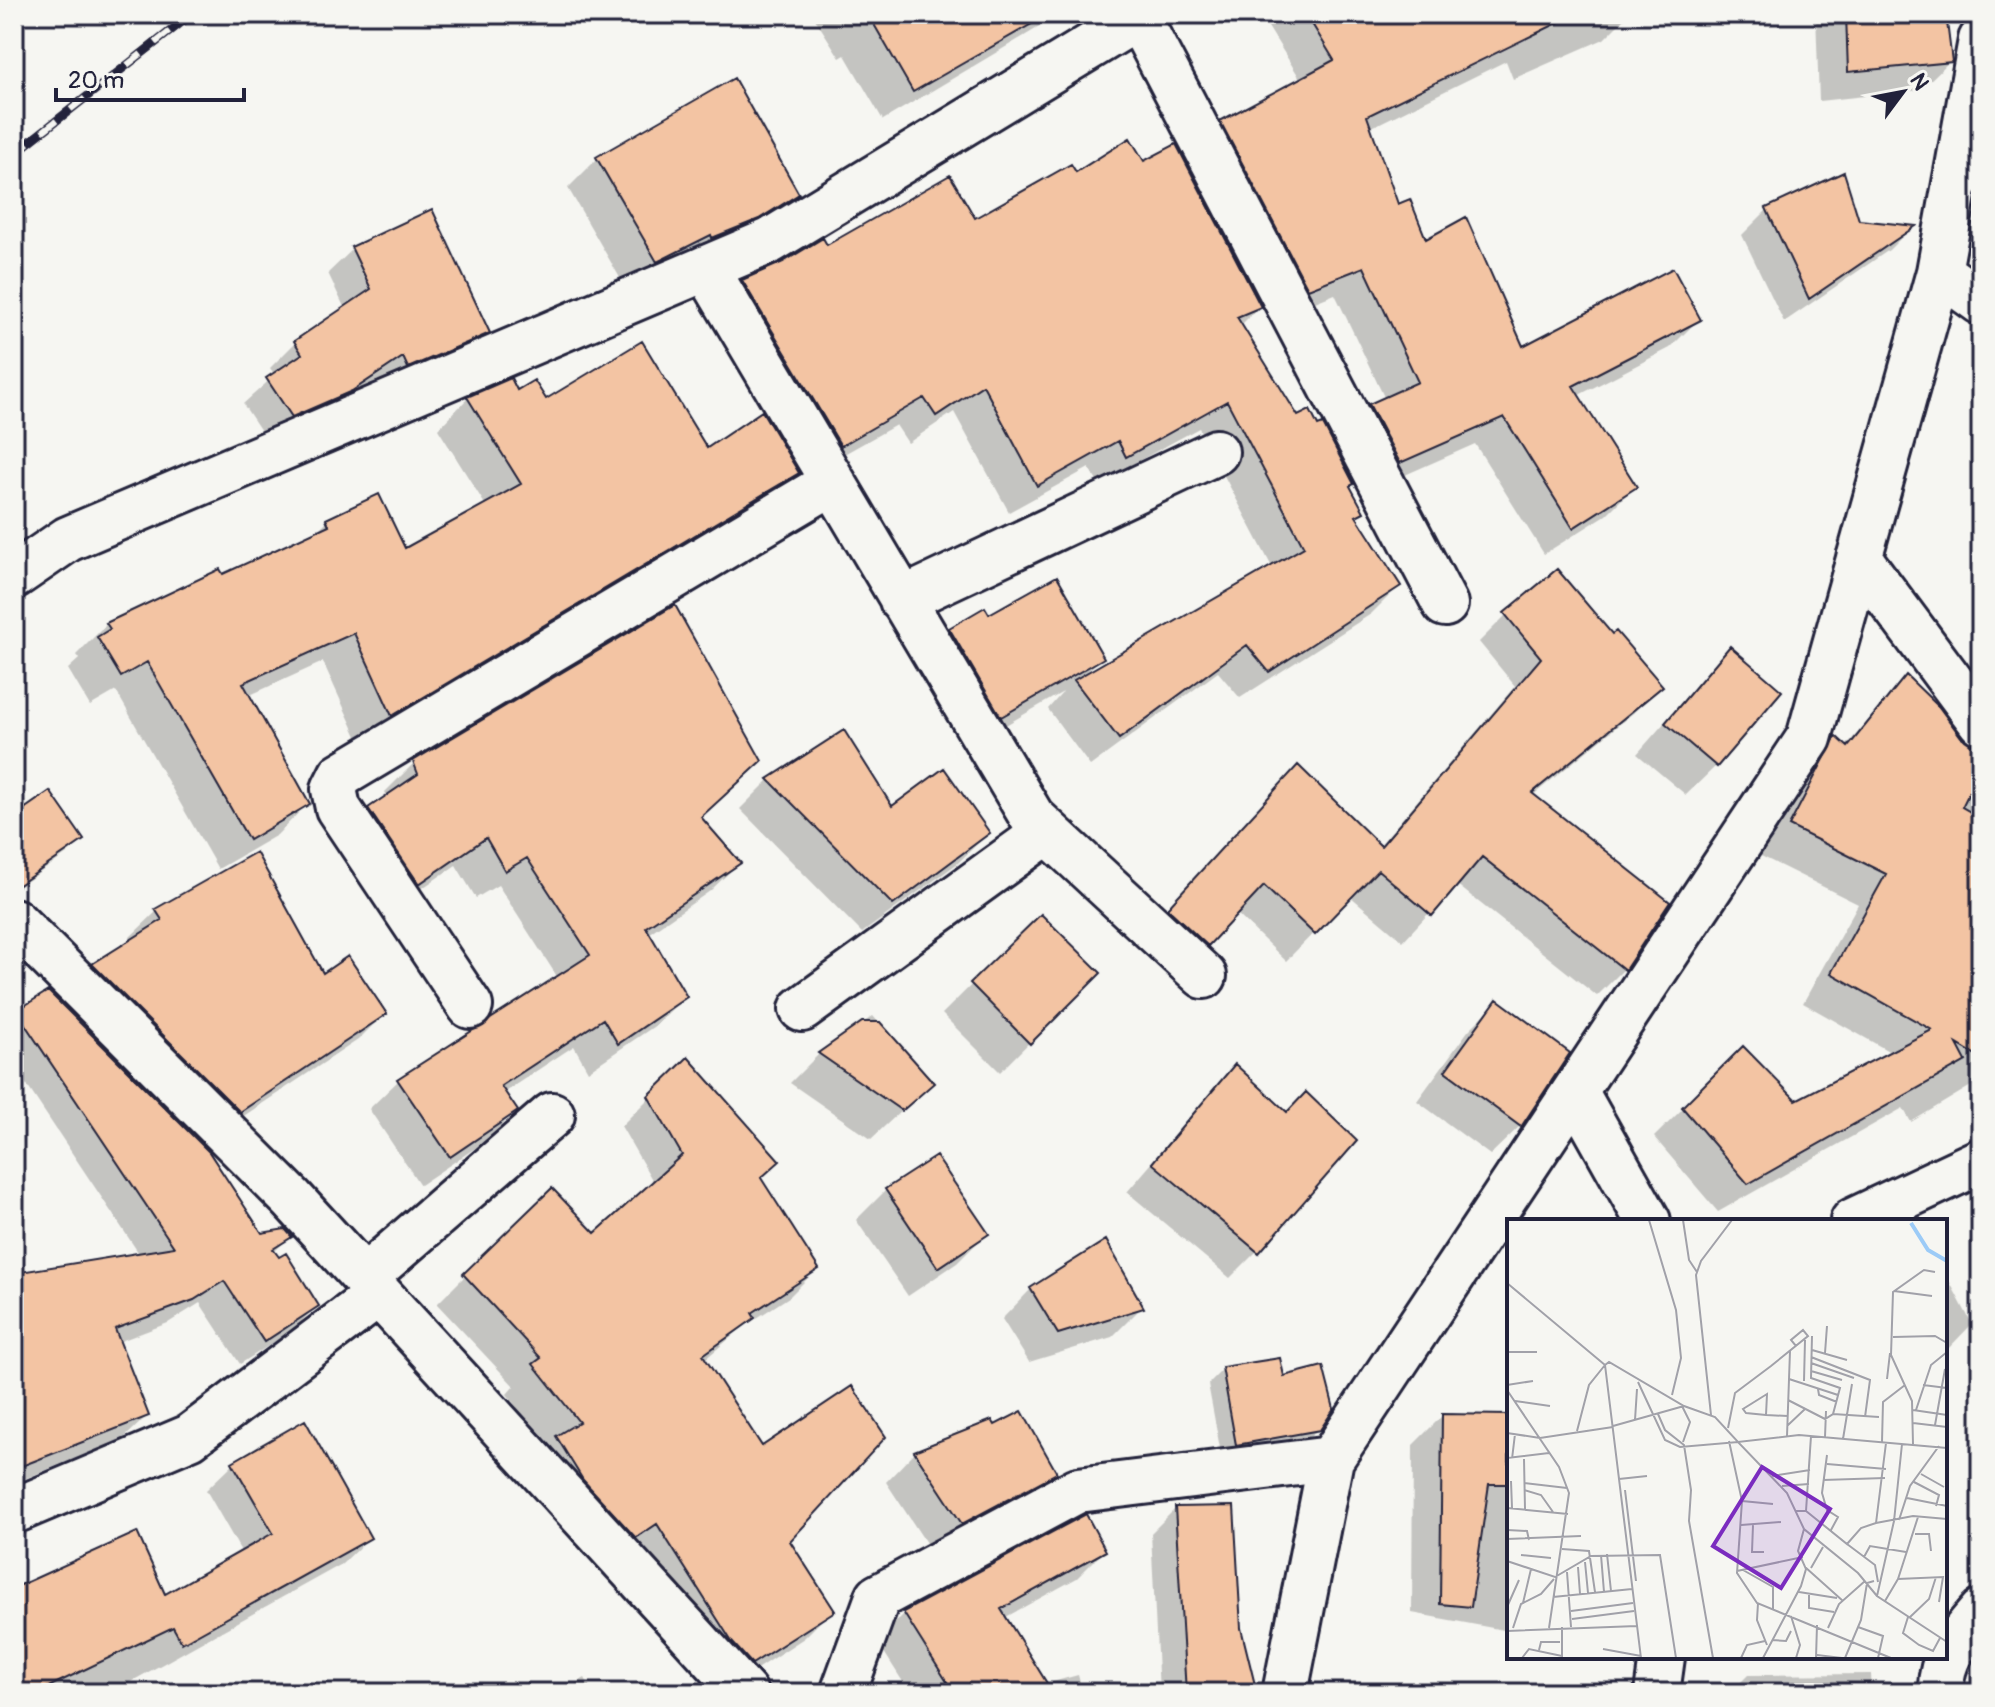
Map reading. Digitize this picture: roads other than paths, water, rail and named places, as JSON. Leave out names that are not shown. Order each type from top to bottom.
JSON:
[{"type":"street","points":[[14,576],[68,539],[770,241],[1142,16],[1445,604]]},
{"type":"street","points":[[1285,1693],[1331,1459],[1809,738],[1939,272],[1981,40]]},
{"type":"street","points":[[706,268],[1020,798],[1045,833],[1204,976]]},
{"type":"street","points":[[1939,272],[1981,302]]},
{"type":"street","points":[[902,600],[1216,452]]},
{"type":"street","points":[[470,1006],[338,808],[334,789],[341,775],[833,482]]},
{"type":"street","points":[[1859,558],[1981,722]]},
{"type":"street","points":[[802,1009],[1045,833]]},
{"type":"street","points":[[14,921],[292,1199],[745,1693]]},
{"type":"street","points":[[1575,1091],[1647,1219]]},
{"type":"street","points":[[14,1511],[190,1437],[372,1286],[552,1115]]},
{"type":"street","points":[[1857,1219],[1981,1161]]},
{"type":"street","points":[[843,1693],[878,1597],[1078,1490],[1331,1459]]},
{"type":"street","points":[[1947,1656],[1981,1612]]},
{"type":"street","points":[[1657,1693],[1662,1659]]},
{"type":"street","points":[[1941,1693],[1940,1679],[1946,1659]]},
{"type":"railway","points":[[14,19],[20,14]]},
{"type":"railway","points":[[14,154],[192,14]]}]
